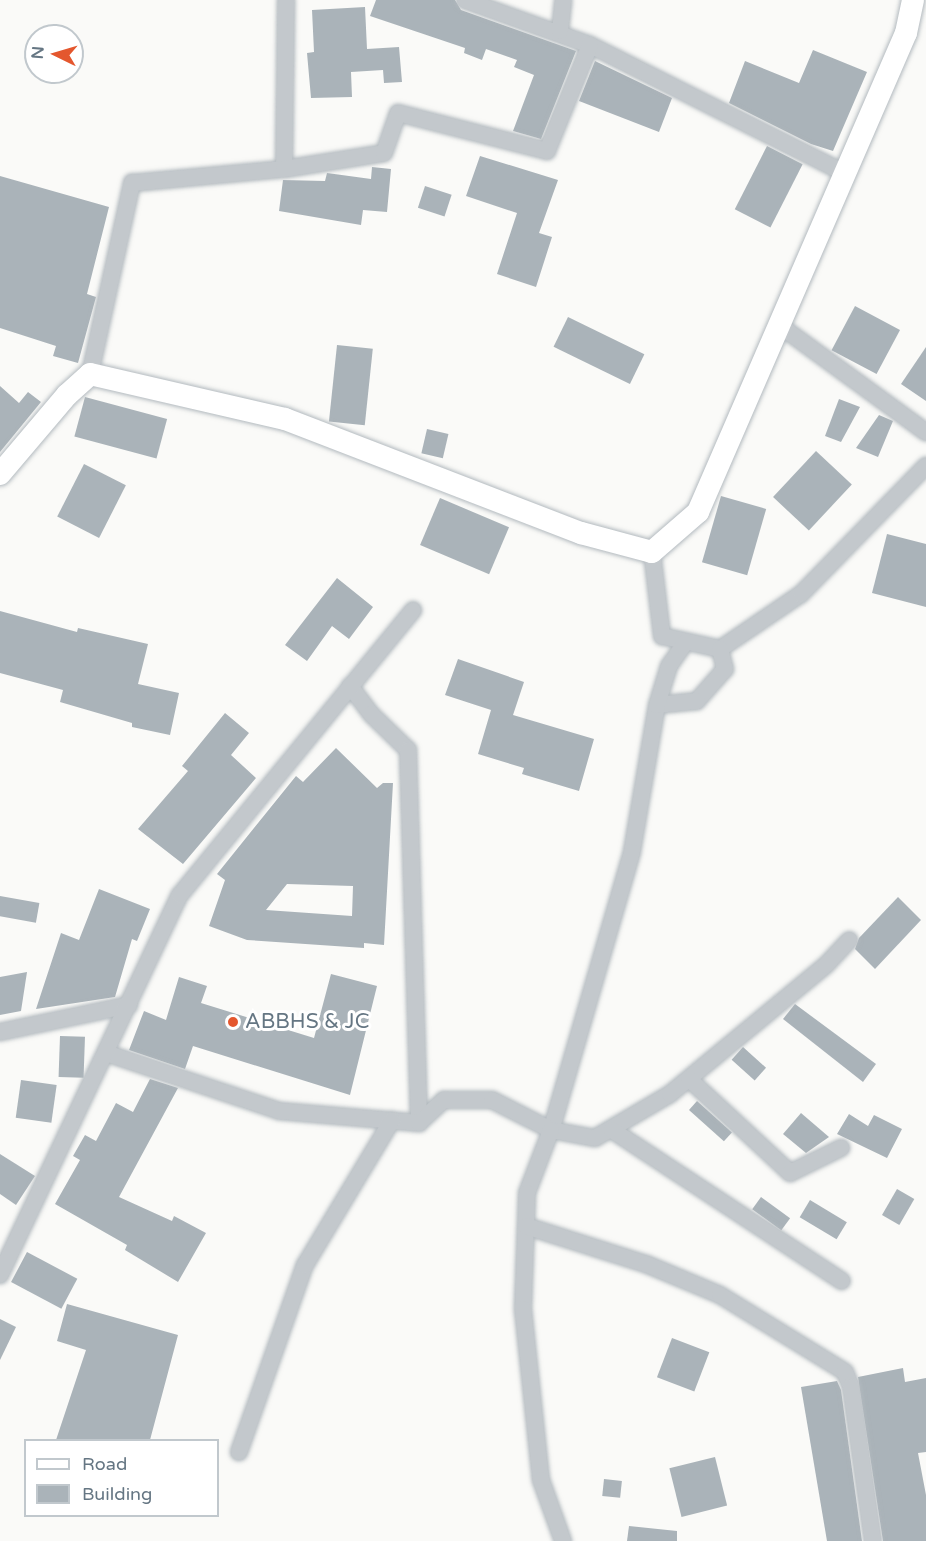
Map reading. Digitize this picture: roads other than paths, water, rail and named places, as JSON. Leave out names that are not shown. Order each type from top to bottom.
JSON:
[{"type":"main road","points":[[0,474],[67,395],[90,374],[285,419],[581,533],[652,552],[698,512],[906,33],[913,0]]},
{"type":"street","points":[[284,169],[286,0]]},
{"type":"street","points":[[465,0],[560,32],[590,45],[845,173]]},
{"type":"street","points":[[560,32],[562,0]]},
{"type":"street","points":[[90,374],[132,183],[284,169],[384,153],[398,113],[548,151],[590,45]]},
{"type":"street","points":[[779,325],[926,432]]},
{"type":"street","points":[[652,552],[662,636],[720,650],[801,594],[926,466]]},
{"type":"street","points":[[0,1275],[180,895],[413,610]]},
{"type":"street","points":[[563,1541],[541,1480],[523,1309],[527,1193],[551,1130],[632,852],[657,705],[669,666],[686,642]]},
{"type":"street","points":[[657,705],[697,700],[725,669],[720,650]]},
{"type":"street","points":[[350,686],[370,714],[408,750],[419,1123]]},
{"type":"street","points":[[106,1053],[279,1111],[419,1123],[444,1100],[492,1100],[551,1130],[595,1138],[612,1130],[689,1079],[826,965],[849,940]]},
{"type":"street","points":[[0,1032],[129,1005]]},
{"type":"street","points":[[689,1079],[790,1173],[841,1148]]},
{"type":"street","points":[[238,1452],[305,1265],[392,1120]]},
{"type":"street","points":[[612,1130],[842,1281]]},
{"type":"street","points":[[526,1226],[646,1264],[720,1295],[845,1372],[851,1387],[873,1541]]},
{"type":"street","points":[[0,1237],[16,1242]]},
{"type":"place","name":"ABBHS & JC","points":[[233,1022]]}]
